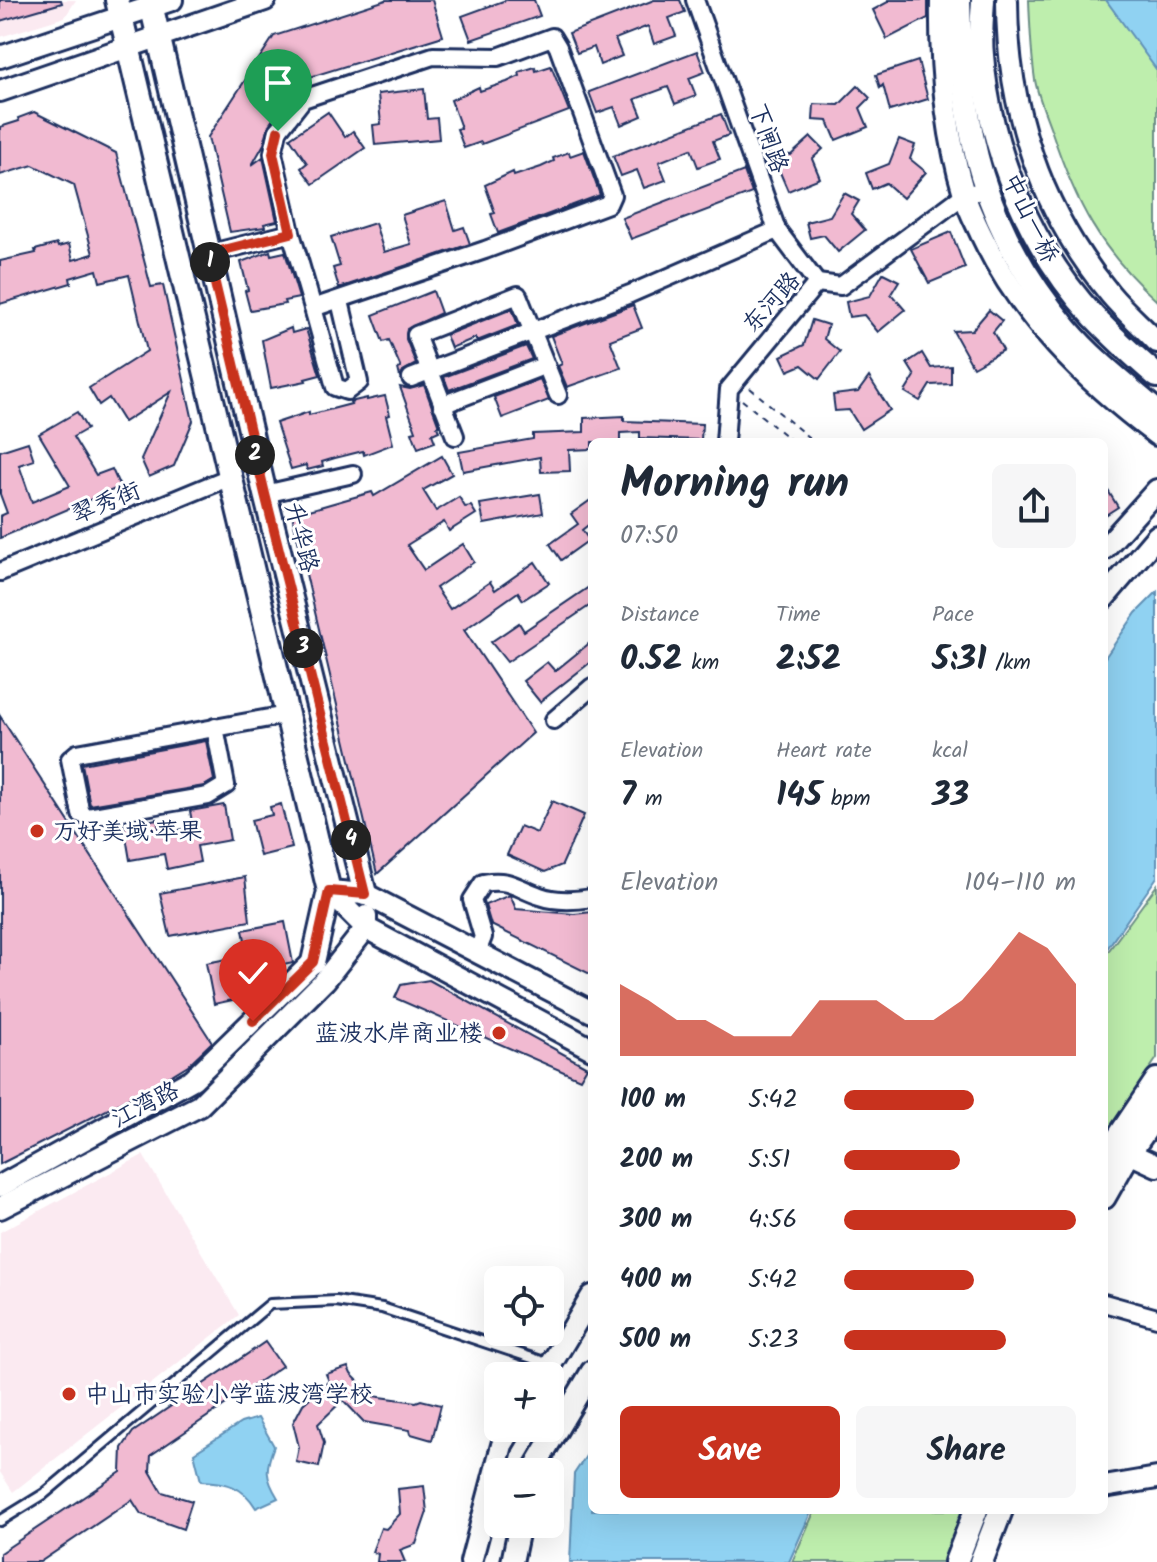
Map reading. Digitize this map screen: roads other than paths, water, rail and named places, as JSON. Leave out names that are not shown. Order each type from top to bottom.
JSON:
[{"type":"main road","name":"中山一桥","points":[[959,0],[960,62],[974,193],[1068,330],[1157,412]]},
{"type":"main road","name":"中山一桥","points":[[983,0],[982,55],[994,133],[1022,207],[1054,264],[1092,315],[1157,376]]},
{"type":"main road","name":"升华路","points":[[158,2],[159,36],[208,254],[365,894]]},
{"type":"main road","points":[[119,9],[329,891],[319,971]]},
{"type":"main road","points":[[1108,1153],[1157,1080]]},
{"type":"main road","points":[[1108,1190],[1157,1113]]},
{"type":"main road","points":[[956,1562],[974,1514]]},
{"type":"main road","points":[[981,1562],[999,1514]]},
{"type":"street","points":[[0,91],[265,0]]},
{"type":"street","name":"下闸路","points":[[695,0],[777,230],[817,283]]},
{"type":"street","points":[[941,0],[940,61],[950,137],[974,193],[990,252],[1022,305],[1063,353],[1113,402],[1157,435]]},
{"type":"street","points":[[1007,0],[1007,39],[1013,89],[1029,152],[1058,219],[1110,294],[1157,342]]},
{"type":"street","points":[[0,57],[119,9],[158,2]]},
{"type":"street","points":[[313,308],[608,204],[612,195],[552,37],[498,57],[433,56],[303,99],[278,131],[273,153],[291,233],[335,387],[347,391],[359,382],[340,301]]},
{"type":"street","name":"东河路","points":[[726,438],[733,383],[817,283],[841,286],[974,193]]},
{"type":"street","points":[[411,378],[630,294],[777,230]]},
{"type":"street","points":[[208,254],[291,233]]},
{"type":"street","points":[[455,436],[416,335],[518,295],[558,395]]},
{"type":"street","points":[[442,405],[546,365]]},
{"type":"street","points":[[265,494],[353,474]]},
{"type":"street","name":"翠秀街","points":[[0,572],[230,477]]},
{"type":"street","points":[[1108,545],[1157,490]]},
{"type":"street","points":[[1112,590],[1157,536]]},
{"type":"street","points":[[554,720],[588,690]]},
{"type":"street","points":[[215,727],[226,785],[216,793],[88,817],[81,814],[70,759],[77,753],[215,727],[286,715]]},
{"type":"street","points":[[466,981],[483,937],[472,900],[483,883],[501,880],[542,897],[569,901],[588,899]]},
{"type":"street","points":[[329,891],[365,894],[588,1012]]},
{"type":"street","points":[[329,891],[366,928],[584,1045]]},
{"type":"street","name":"升华路","points":[[365,894],[366,928]]},
{"type":"street","points":[[319,971],[366,928]]},
{"type":"street","name":"江湾路","points":[[0,1186],[193,1079],[319,971]]},
{"type":"street","name":"江湾路","points":[[0,1208],[199,1106],[319,971]]},
{"type":"street","points":[[1129,1153],[1157,1166]]},
{"type":"street","points":[[552,1362],[588,1303]]},
{"type":"street","points":[[1108,1304],[1157,1318]]},
{"type":"street","points":[[540,1458],[588,1378]]},
{"type":"street","points":[[471,1562],[504,1442]]},
{"type":"street","points":[[1108,1486],[1157,1478]]},
{"type":"street","points":[[512,1562],[517,1538]]},
{"type":"lane","points":[[0,1521],[44,1494],[270,1304],[336,1301],[382,1308],[526,1362]]},
{"type":"water","points":[[1106,0],[1157,0],[1157,69],[1156,69]]},
{"type":"water","points":[[1157,592],[1157,877],[1108,947],[1108,653],[1136,613]]},
{"type":"water","points":[[258,1418],[274,1446],[268,1473],[278,1498],[256,1508],[233,1487],[201,1481],[194,1453],[241,1423]]},
{"type":"water","points":[[588,1453],[588,1514],[810,1514],[789,1562],[570,1562],[574,1474]]},
{"type":"place","name":"万好美域·苹果","points":[[37,831]]},
{"type":"place","name":"蓝波水岸商业楼","points":[[499,1033]]},
{"type":"place","name":"中山市实验小学蓝波湾学校","points":[[69,1394]]}]
